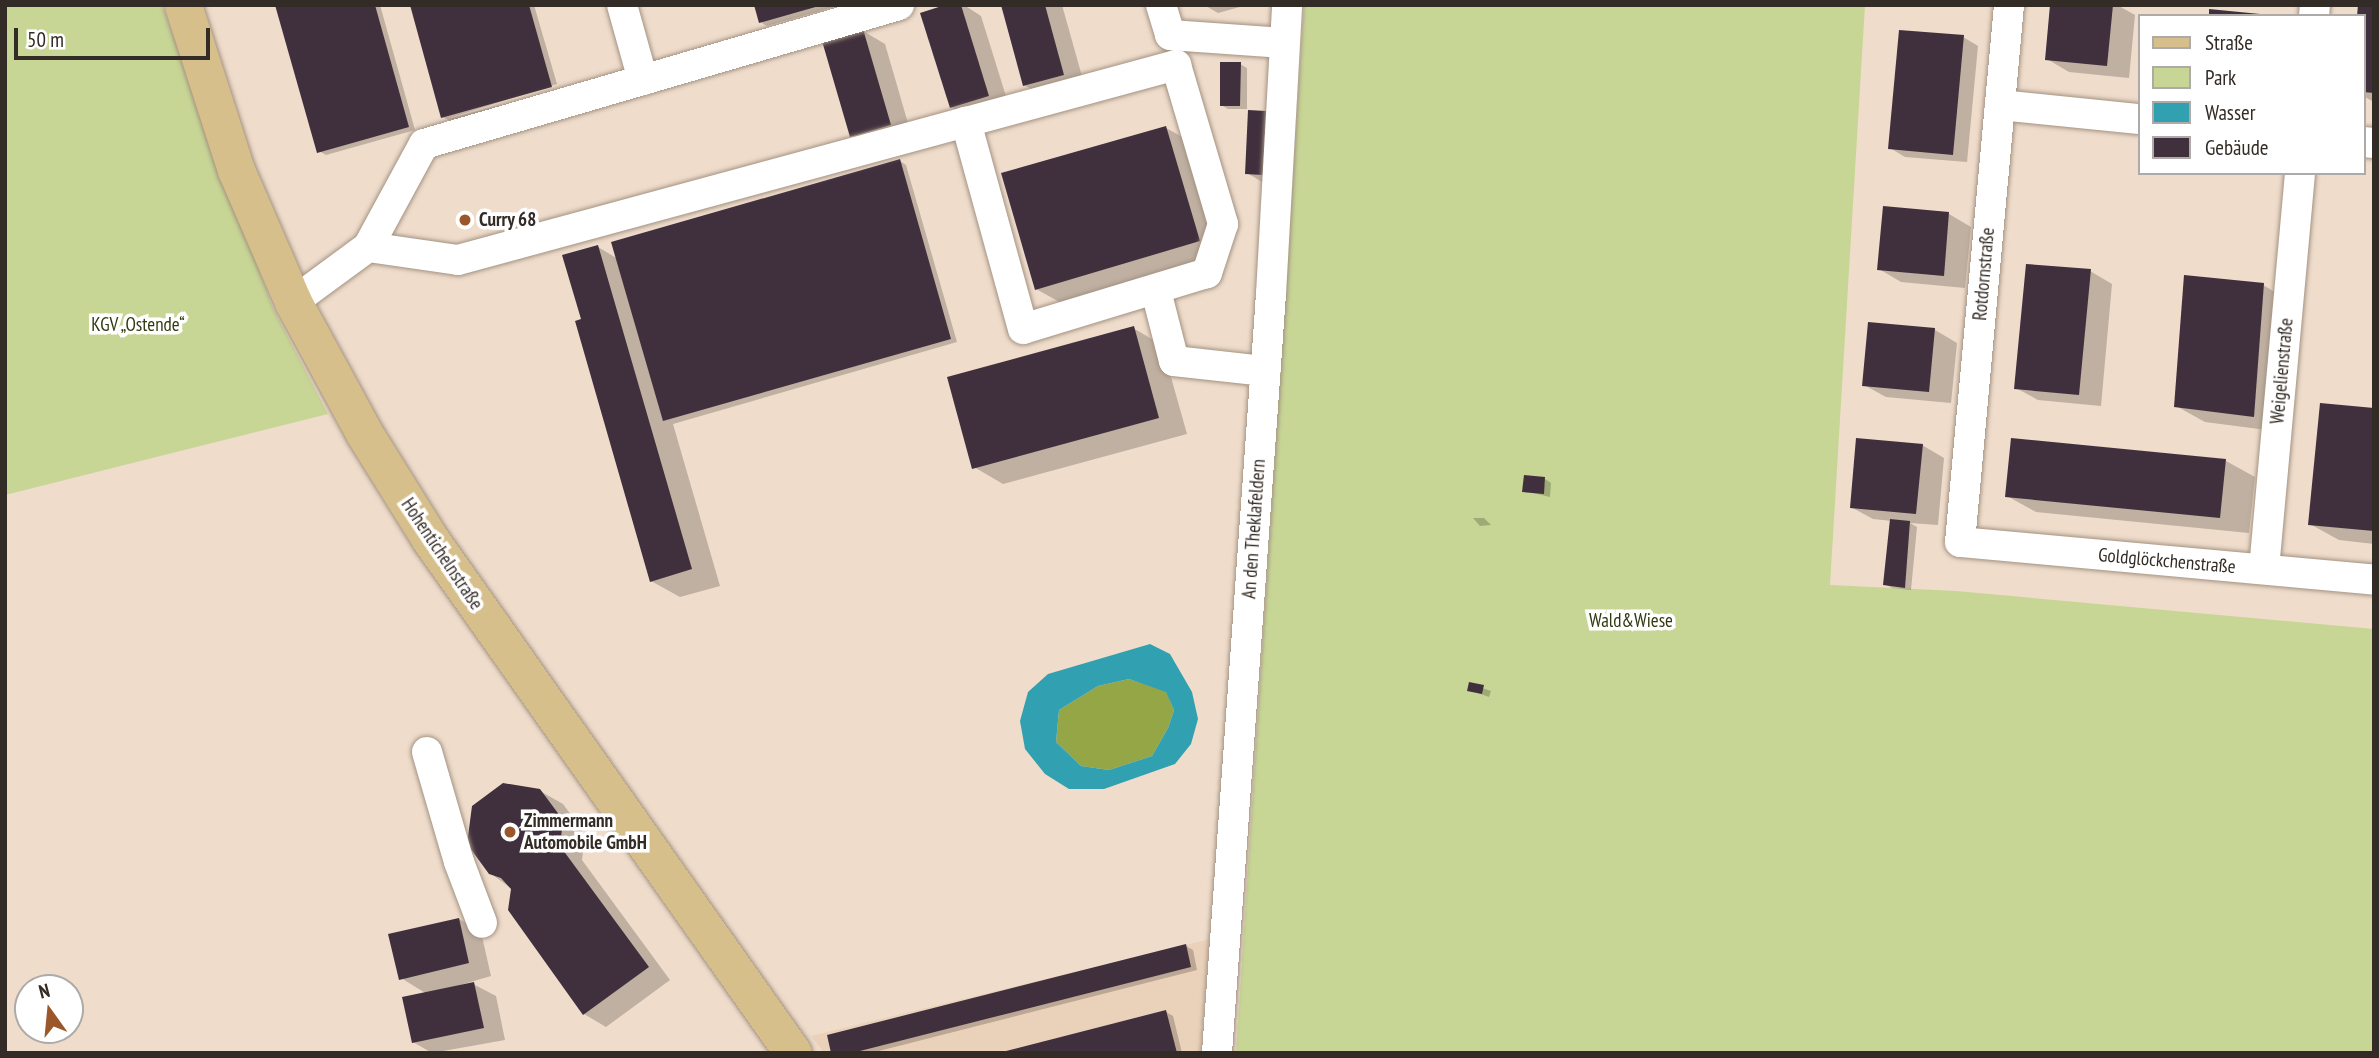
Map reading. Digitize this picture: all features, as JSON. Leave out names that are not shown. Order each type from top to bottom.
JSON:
[{"type":"main road","name":"Hohentichelnstraße","points":[[183,5],[236,170],[293,302],[358,422],[430,539],[793,1053]]},
{"type":"street","points":[[622,5],[643,80]]},
{"type":"street","points":[[293,302],[368,247],[424,144],[899,5]]},
{"type":"street","points":[[966,122],[1023,329],[1156,292],[1206,274],[1223,225],[1161,5]]},
{"type":"street","name":"An den Theklafeldern","points":[[1217,1053],[1265,371],[1287,5]]},
{"type":"street","name":"Rotdornstraße","points":[[1960,542],[2009,5]]},
{"type":"street","points":[[1170,35],[1284,43]]},
{"type":"street","points":[[368,247],[458,260],[1176,65]]},
{"type":"street","points":[[2000,105],[2138,119]]},
{"type":"street","name":"Weigelienstraße","points":[[2264,569],[2300,175]]},
{"type":"street","points":[[1156,292],[1174,361],[1265,371]]},
{"type":"street","name":"Goldglöckchenstraße","points":[[1960,542],[2374,580]]},
{"type":"street","points":[[428,752],[458,862],[482,923]]},
{"type":"shaded area","points":[[1210,939],[1200,1053],[824,1053],[811,1036]]},
{"type":"green space","name":"KGV „Ostende“","points":[[5,5],[162,5],[273,308],[328,414],[5,495]]},
{"type":"green space","name":"Wald&Wiese","points":[[1304,5],[1865,5],[1830,585],[1956,591],[2374,629],[2374,1053],[1236,1053]]},
{"type":"green space","points":[[1129,679],[1166,691],[1174,710],[1168,728],[1152,756],[1109,770],[1081,766],[1056,742],[1059,710],[1098,686]]},
{"type":"water","points":[[1150,644],[1170,654],[1192,692],[1198,719],[1191,744],[1175,764],[1104,789],[1069,789],[1045,774],[1025,749],[1020,721],[1028,692],[1048,674]],"holes":[[[1129,679],[1166,692],[1174,710],[1168,728],[1152,756],[1109,770],[1081,766],[1056,742],[1059,710],[1098,686]]]},
{"type":"building","points":[[275,5],[375,5],[409,127],[317,153]]},
{"type":"building","points":[[410,5],[529,5],[552,87],[441,118]]},
{"type":"building","points":[[754,5],[819,5],[819,6],[759,23]]},
{"type":"building","points":[[945,5],[961,5],[989,96],[950,108],[920,13]]},
{"type":"building","points":[[1001,5],[1045,5],[1064,75],[1023,86]]},
{"type":"building","points":[[2050,5],[2113,5],[2107,66],[2045,60]]},
{"type":"building","points":[[2358,5],[2374,5],[2374,93],[2365,92],[2365,14],[2357,14]]},
{"type":"building","points":[[2209,9],[2260,14],[2209,14]]},
{"type":"building","points":[[863,29],[891,125],[850,137],[822,41]]},
{"type":"building","points":[[1899,30],[1964,35],[1953,155],[1888,149]]},
{"type":"building","points":[[1220,62],[1241,62],[1240,106],[1220,106]]},
{"type":"building","points":[[1248,110],[1266,111],[1263,175],[1245,174]]},
{"type":"building","points":[[1166,126],[1200,241],[1035,290],[1001,173]]},
{"type":"building","points":[[900,159],[951,339],[663,421],[611,242]]},
{"type":"building","points":[[1883,206],[1949,212],[1944,276],[1877,270]]},
{"type":"building","points":[[598,245],[692,569],[650,582],[575,321],[581,319],[562,255]]},
{"type":"building","points":[[2026,264],[2091,269],[2079,395],[2014,389]]},
{"type":"building","points":[[2184,275],[2264,283],[2254,417],[2174,407]]},
{"type":"building","points":[[1868,322],[1935,328],[1929,392],[1862,386]]},
{"type":"building","points":[[1134,326],[1159,418],[972,469],[947,377]]},
{"type":"building","points":[[2320,403],[2374,408],[2374,531],[2308,525]]},
{"type":"building","points":[[1856,438],[1923,444],[1916,514],[1850,508]]},
{"type":"building","points":[[2011,438],[2226,459],[2220,518],[2005,497]]},
{"type":"building","points":[[1524,475],[1545,477],[1544,494],[1522,492]]},
{"type":"building","points":[[1890,519],[1910,521],[1905,588],[1883,585]]},
{"type":"building","points":[[1469,682],[1484,685],[1482,694],[1467,691]]},
{"type":"building","points":[[503,783],[540,789],[563,820],[560,846],[649,967],[583,1015],[508,910],[511,889],[501,878],[489,874],[467,844],[472,806]]},
{"type":"building","points":[[459,918],[469,963],[399,980],[388,934]]},
{"type":"building","points":[[1186,944],[1191,967],[852,1053],[831,1053],[827,1035]]},
{"type":"building","points":[[474,982],[484,1028],[412,1043],[402,997]]},
{"type":"building","points":[[1166,1010],[1177,1053],[1002,1053],[1002,1052]]},
{"type":"place","name":"Curry 68","points":[[465,220]]},
{"type":"place","name":"Zimmermann Automobile GmbH","points":[[510,832]]}]
